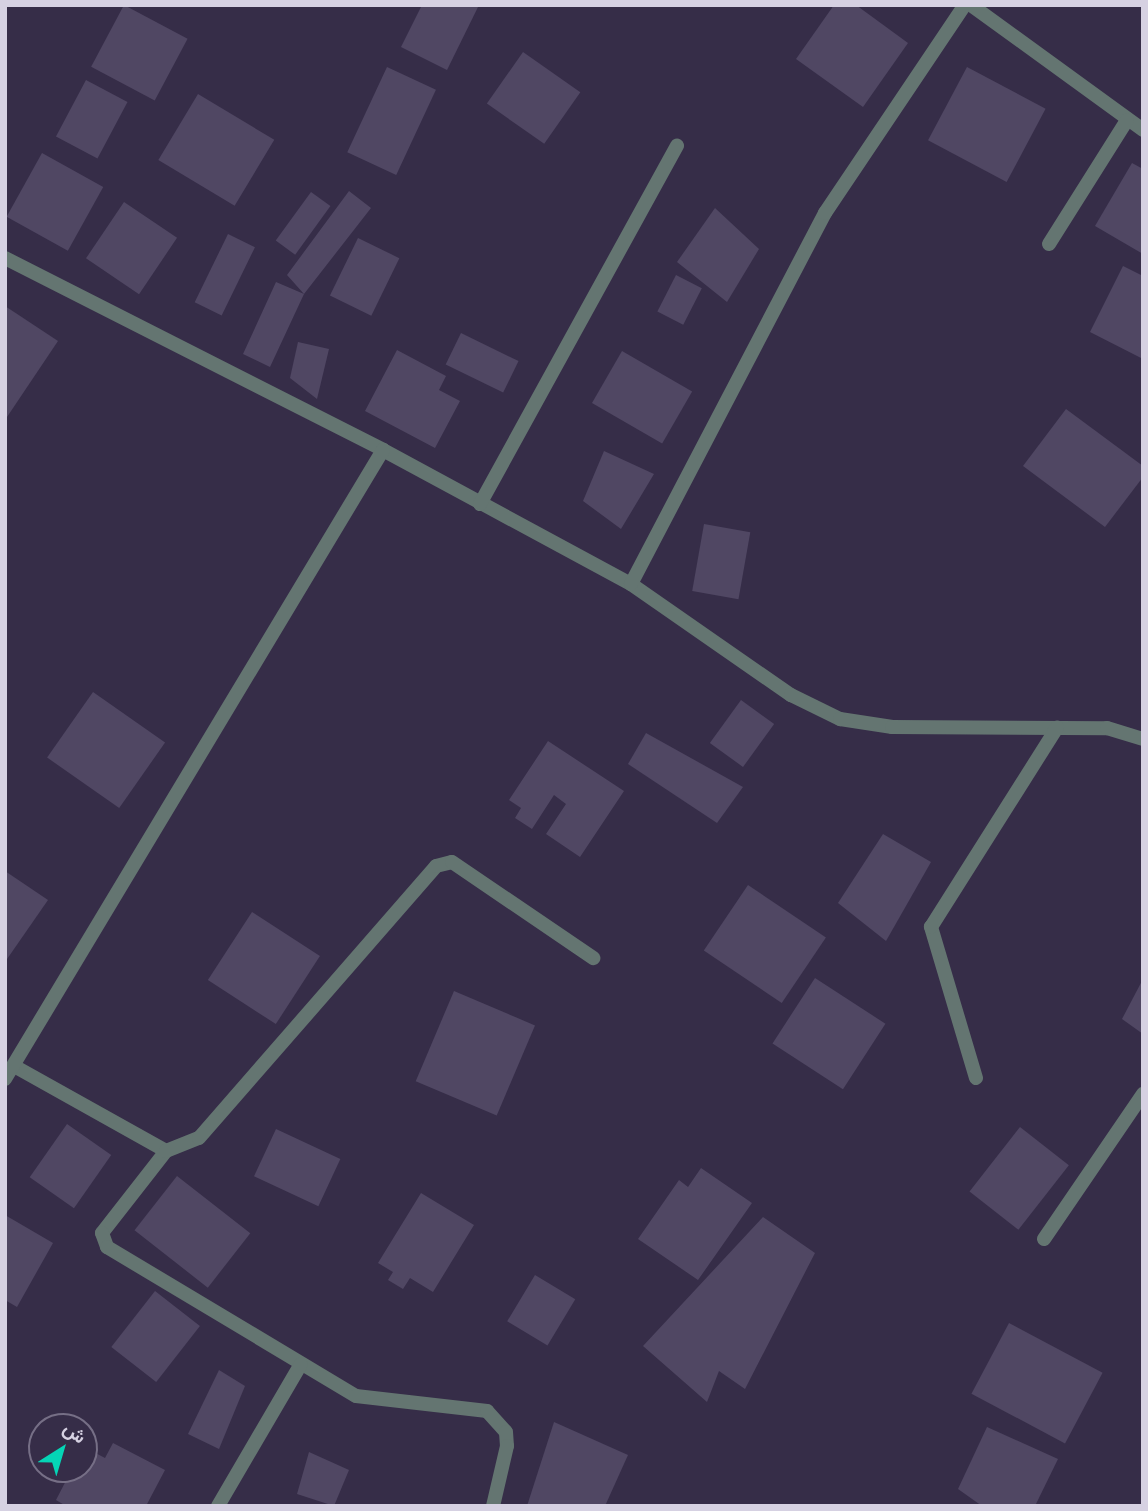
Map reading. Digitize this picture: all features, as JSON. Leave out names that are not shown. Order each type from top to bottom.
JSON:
[{"type":"street","points":[[631,584],[825,212],[965,5]]},
{"type":"street","points":[[971,5],[1143,131]]},
{"type":"street","points":[[1049,244],[1127,120]]},
{"type":"street","points":[[481,503],[677,145]]},
{"type":"street","points":[[5,258],[383,450],[631,584],[791,695],[840,719],[892,727],[1107,728],[1143,739]]},
{"type":"street","points":[[5,1079],[383,450]]},
{"type":"street","points":[[976,1078],[931,927],[1057,728]]},
{"type":"street","points":[[493,1506],[507,1446],[506,1432],[487,1411],[368,1399],[301,1364],[103,1241],[102,1233],[166,1151],[199,1138],[436,866],[452,862],[593,958]]},
{"type":"street","points":[[14,1066],[166,1151]]},
{"type":"street","points":[[1044,1240],[1143,1094]]},
{"type":"street","points":[[218,1506],[301,1364]]},
{"type":"building","points":[[124,5],[188,39],[155,101],[91,67]]},
{"type":"building","points":[[422,5],[479,5],[447,70],[401,47]]},
{"type":"building","points":[[834,5],[856,5],[908,43],[863,107],[796,59]]},
{"type":"building","points":[[523,52],[580,92],[544,144],[487,104]]},
{"type":"building","points":[[387,67],[436,90],[396,175],[347,152]]},
{"type":"building","points":[[967,67],[1046,109],[1007,182],[928,140]]},
{"type":"building","points":[[86,80],[127,102],[97,159],[56,137]]},
{"type":"building","points":[[198,94],[274,140],[235,206],[158,160]]},
{"type":"building","points":[[42,153],[103,187],[68,251],[7,217]]},
{"type":"building","points":[[1132,163],[1143,169],[1143,254],[1095,226]]},
{"type":"building","points":[[349,191],[371,208],[304,294],[287,275]]},
{"type":"building","points":[[311,192],[330,206],[295,255],[276,241]]},
{"type":"building","points":[[124,202],[177,238],[139,294],[86,258]]},
{"type":"building","points":[[715,208],[759,249],[727,302],[677,262]]},
{"type":"building","points":[[228,234],[255,247],[222,315],[195,302]]},
{"type":"building","points":[[358,238],[399,258],[371,316],[330,296]]},
{"type":"building","points":[[1123,266],[1143,276],[1143,359],[1090,332]]},
{"type":"building","points":[[676,275],[702,288],[683,325],[657,312]]},
{"type":"building","points":[[276,282],[304,294],[270,367],[243,354]]},
{"type":"building","points":[[5,306],[58,341],[5,420]]},
{"type":"building","points":[[461,333],[519,361],[503,393],[446,364]]},
{"type":"building","points":[[298,342],[329,349],[317,399],[290,378]]},
{"type":"building","points":[[397,350],[446,376],[439,390],[460,401],[435,448],[365,411]]},
{"type":"building","points":[[622,351],[692,392],[662,443],[592,403]]},
{"type":"building","points":[[1066,409],[1143,466],[1143,477],[1105,527],[1023,466]]},
{"type":"building","points":[[604,451],[654,474],[621,529],[583,501]]},
{"type":"building","points":[[704,524],[750,532],[738,599],[692,591]]},
{"type":"building","points":[[93,692],[165,742],[119,808],[47,758]]},
{"type":"building","points":[[741,700],[774,724],[743,767],[710,743]]},
{"type":"building","points":[[646,733],[743,787],[717,823],[628,764]]},
{"type":"building","points":[[548,741],[624,791],[580,857],[546,834],[566,804],[554,795],[532,829],[515,818],[521,808],[509,800]]},
{"type":"building","points":[[883,834],[931,862],[886,941],[838,903]]},
{"type":"building","points":[[5,871],[48,900],[5,962]]},
{"type":"building","points":[[748,885],[826,938],[782,1003],[704,950]]},
{"type":"building","points":[[252,912],[320,956],[276,1024],[208,980]]},
{"type":"building","points":[[815,978],[885,1024],[843,1089],[773,1043]]},
{"type":"building","points":[[1143,979],[1143,1034],[1122,1019]]},
{"type":"building","points":[[454,991],[535,1025],[497,1116],[416,1081]]},
{"type":"building","points":[[67,1124],[111,1155],[74,1208],[30,1177]]},
{"type":"building","points":[[1020,1127],[1069,1165],[1018,1230],[970,1192]]},
{"type":"building","points":[[276,1129],[340,1159],[318,1206],[254,1176]]},
{"type":"building","points":[[701,1168],[752,1203],[698,1280],[638,1239],[679,1180],[688,1187]]},
{"type":"building","points":[[177,1176],[250,1233],[208,1288],[135,1230]]},
{"type":"building","points":[[421,1193],[474,1225],[433,1292],[410,1278],[403,1289],[388,1280],[393,1272],[378,1263]]},
{"type":"building","points":[[5,1215],[53,1243],[17,1307],[5,1300]]},
{"type":"building","points":[[763,1217],[815,1253],[745,1389],[719,1371],[707,1402],[643,1346]]},
{"type":"building","points":[[535,1275],[575,1299],[547,1345],[507,1321]]},
{"type":"building","points":[[155,1291],[200,1326],[156,1382],[111,1347]]},
{"type":"building","points":[[1009,1323],[1103,1373],[1065,1443],[971,1394]]},
{"type":"building","points":[[219,1370],[245,1386],[219,1449],[188,1434]]},
{"type":"building","points":[[554,1422],[628,1455],[605,1506],[527,1506]]},
{"type":"building","points":[[987,1427],[1058,1459],[1035,1506],[982,1506],[958,1489]]},
{"type":"building","points":[[113,1443],[165,1470],[146,1506],[66,1506],[56,1500],[65,1483],[98,1483],[98,1454],[105,1458]]},
{"type":"building","points":[[309,1452],[349,1470],[334,1506],[297,1494]]}]
